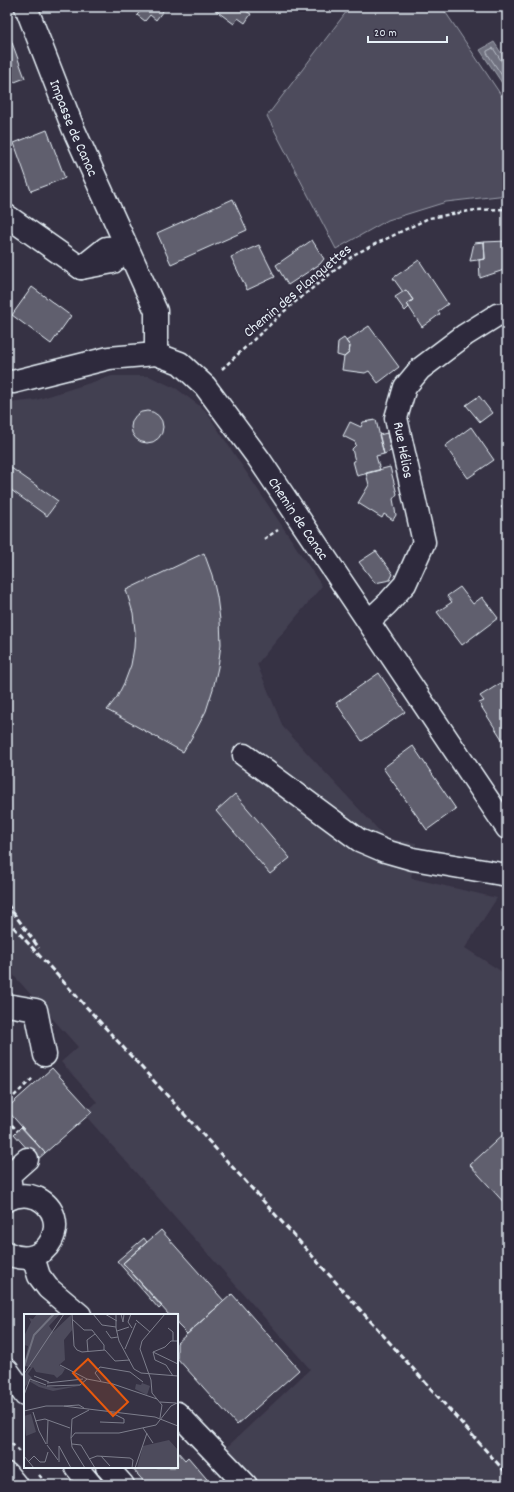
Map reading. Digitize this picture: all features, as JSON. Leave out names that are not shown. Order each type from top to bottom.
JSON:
[{"type":"street","name":"Impasse de Canac","points":[[26,7],[73,128],[156,311],[156,354]]},
{"type":"street","points":[[7,216],[81,268],[106,248],[126,247]]},
{"type":"street","name":"Rue Hélios","points":[[369,621],[388,604],[406,584],[424,542],[396,418],[405,387],[420,369],[465,335],[497,315],[507,314]]},
{"type":"street","name":"Chemin de Canac","points":[[7,381],[13,382],[108,358],[156,354],[180,363],[205,386],[259,459],[507,828]]},
{"type":"street","points":[[244,755],[359,840],[385,851],[413,859],[507,875]]},
{"type":"street","points":[[7,1005],[36,1010],[45,1055]]},
{"type":"street","points":[[7,1253],[14,1257],[33,1257],[42,1253],[49,1246],[54,1237],[54,1217],[49,1208],[42,1201],[32,1196],[22,1195],[10,1199],[9,1175],[27,1159]]},
{"type":"street","points":[[33,1257],[39,1276],[48,1288],[79,1314]]},
{"type":"street","points":[[15,1378],[24,1393]]},
{"type":"street","points":[[178,1414],[246,1485]]},
{"type":"street","points":[[77,1468],[91,1485]]},
{"type":"street","points":[[108,1468],[123,1485]]},
{"type":"street","points":[[7,1474],[16,1485]]},
{"type":"path","name":"Chemin des Planquettes","points":[[205,386],[289,306],[355,254],[429,218],[476,210],[507,209]]},
{"type":"path","points":[[14,1096],[34,1078]]},
{"type":"path","points":[[7,1120],[18,1131]]},
{"type":"path","points":[[7,1438],[20,1453]]},
{"type":"shaded area","points":[[350,7],[442,7],[507,104],[507,195],[446,202],[388,220],[336,249],[267,116]]},
{"type":"shaded area","points":[[112,376],[149,376],[177,389],[205,410],[322,586],[257,664],[283,727],[386,838],[416,843],[411,878],[497,898],[465,948],[507,975],[507,1485],[262,1485],[226,1448],[310,1369],[84,1114],[97,1102],[61,1062],[78,1047],[7,968],[7,403],[36,400]]},
{"type":"water","points":[[494,42],[507,62],[507,84],[504,81],[502,83],[480,50]]},
{"type":"building","points":[[140,7],[166,7],[156,20],[150,15],[145,21],[137,15],[142,9]]},
{"type":"building","points":[[211,7],[246,7],[244,10],[251,14],[245,23],[238,18],[234,24]]},
{"type":"building","points":[[11,40],[25,78],[7,85],[7,42]]},
{"type":"building","points":[[47,130],[65,178],[31,191],[14,143]]},
{"type":"building","points":[[233,199],[247,230],[171,264],[157,233]]},
{"type":"building","points":[[312,240],[324,259],[320,264],[288,285],[276,265]]},
{"type":"building","points":[[507,241],[507,269],[480,278],[479,260],[485,259],[484,242]]},
{"type":"building","points":[[484,242],[485,259],[470,261],[474,243]]},
{"type":"building","points":[[259,245],[275,277],[247,290],[231,257]]},
{"type":"building","points":[[419,260],[448,304],[438,311],[440,314],[422,327],[407,304],[413,300],[406,290],[403,292],[393,278]]},
{"type":"building","points":[[32,287],[71,316],[51,344],[12,315]]},
{"type":"building","points":[[406,290],[413,300],[407,304],[409,307],[405,311],[395,297]]},
{"type":"building","points":[[369,326],[399,367],[378,383],[369,371],[365,373],[342,370],[344,357],[349,353],[350,346],[346,341]]},
{"type":"building","points":[[344,338],[350,346],[349,353],[344,357],[337,355],[338,342]]},
{"type":"building","points":[[479,396],[492,413],[480,422],[466,405]]},
{"type":"building","points":[[147,411],[153,412],[160,418],[163,427],[162,433],[156,440],[147,443],[141,442],[134,436],[131,427],[132,421],[138,414]]},
{"type":"building","points":[[376,420],[384,454],[376,456],[380,470],[357,476],[353,461],[355,461],[352,449],[356,445],[355,442],[343,436],[350,422],[361,427],[363,422]]},
{"type":"building","points":[[471,427],[494,460],[468,478],[445,446]]},
{"type":"building","points":[[387,433],[391,451],[384,454],[379,435]]},
{"type":"building","points":[[7,465],[58,501],[47,516],[7,487]]},
{"type":"building","points":[[390,467],[397,494],[393,499],[396,515],[393,520],[384,514],[382,518],[358,503],[369,485],[366,473]]},
{"type":"building","points":[[507,502],[507,514],[501,507]]},
{"type":"building","points":[[376,551],[393,574],[390,580],[375,583],[359,562]]},
{"type":"building","points":[[204,553],[212,575],[217,597],[221,644],[218,667],[206,711],[183,752],[107,710],[117,697],[125,681],[131,665],[134,648],[135,631],[133,613],[126,590]]},
{"type":"building","points":[[460,587],[473,604],[482,597],[498,618],[462,645],[437,612],[452,602],[447,596]]},
{"type":"building","points":[[379,673],[405,712],[362,741],[336,703]]},
{"type":"building","points":[[504,681],[507,685],[507,747],[479,703],[484,701],[480,696]]},
{"type":"building","points":[[413,746],[456,809],[427,830],[383,768]]},
{"type":"building","points":[[235,794],[290,858],[270,874],[216,811]]},
{"type":"building","points":[[52,1068],[92,1112],[45,1153],[7,1110],[7,1108]]},
{"type":"building","points":[[21,1127],[45,1153],[37,1160],[14,1134]]},
{"type":"building","points":[[507,1131],[507,1206],[470,1165]]},
{"type":"building","points":[[161,1230],[224,1301],[187,1334],[178,1325],[178,1314],[168,1314],[123,1263]]},
{"type":"building","points":[[144,1238],[147,1242],[123,1263],[162,1306],[159,1309],[117,1261]]},
{"type":"building","points":[[232,1294],[299,1370],[237,1425],[178,1359],[178,1342]]},
{"type":"building","points":[[178,1452],[185,1460],[188,1457],[212,1485],[147,1485],[132,1468],[178,1468]]},
{"type":"railway","points":[[7,904],[39,948]]},
{"type":"railway","points":[[7,920],[257,1194],[507,1474]]}]
